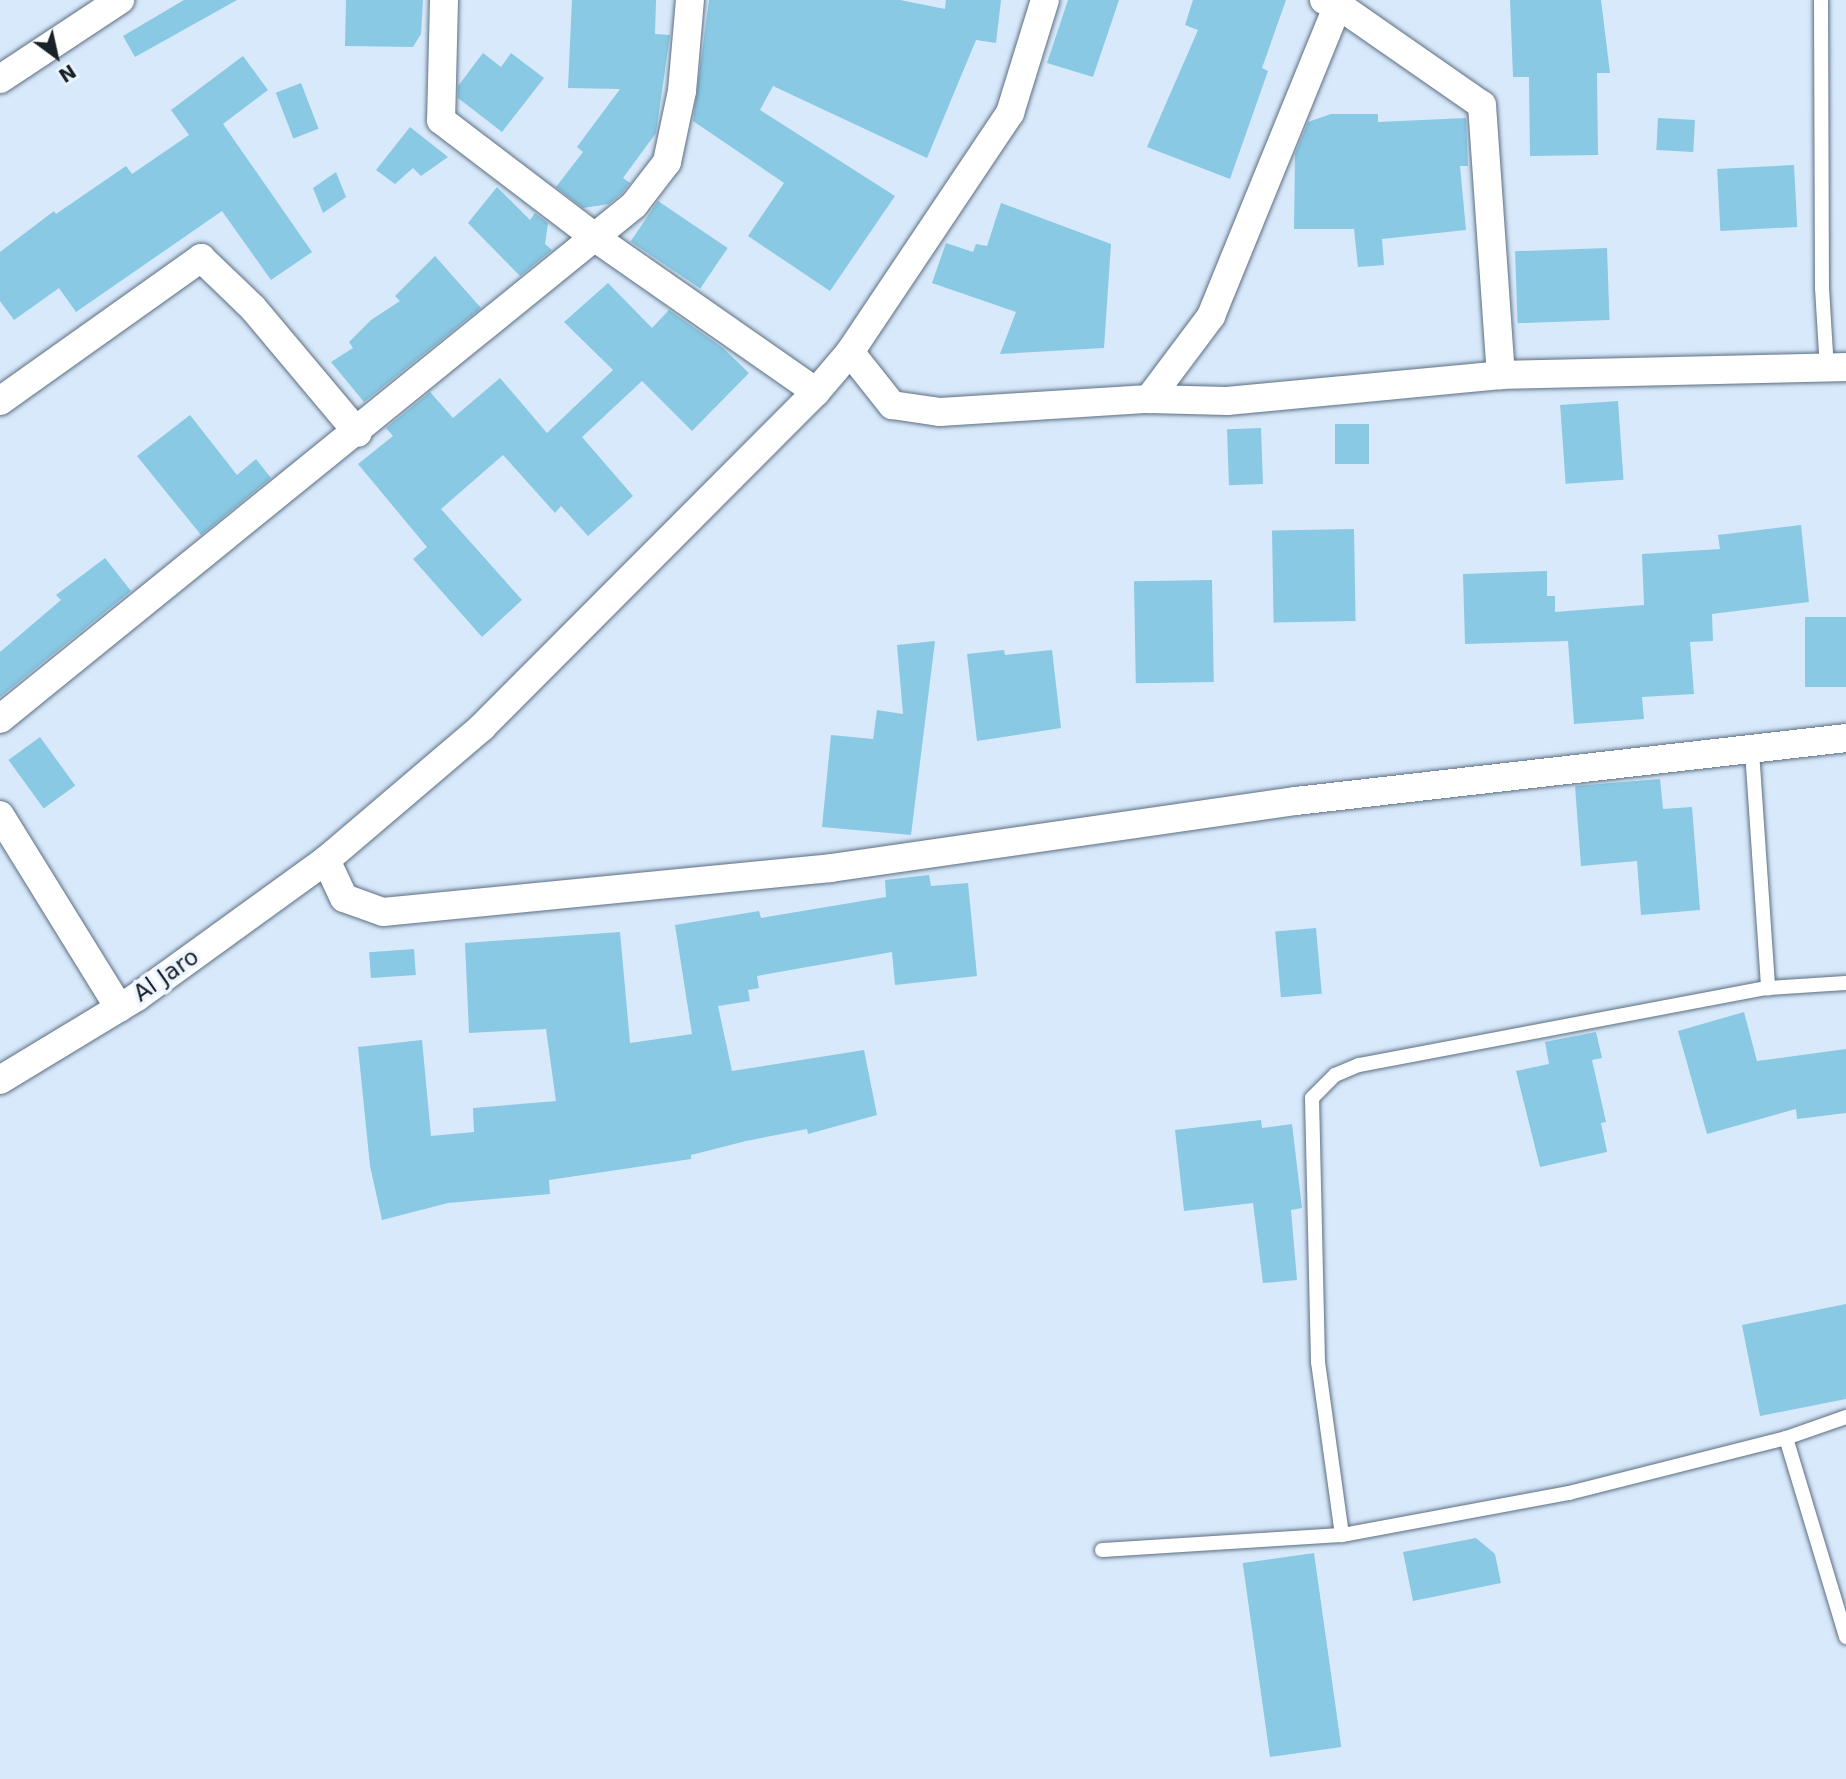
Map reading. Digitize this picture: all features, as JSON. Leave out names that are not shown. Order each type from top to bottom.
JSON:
[{"type":"street","points":[[0,79],[120,0]]},
{"type":"street","points":[[444,0],[441,120],[597,239],[816,392]]},
{"type":"street","points":[[0,719],[358,433],[597,239],[634,205],[667,162],[682,91],[690,0]]},
{"type":"street","name":"Al Jaro","points":[[0,1080],[119,1007],[326,860],[482,727],[816,392],[850,352],[1010,113],[1045,0]]},
{"type":"street","points":[[1149,399],[1211,316],[1334,2],[1482,105],[1501,375]]},
{"type":"street","points":[[0,401],[201,258],[253,308],[358,433]]},
{"type":"street","points":[[850,352],[892,405],[940,412],[1149,399],[1227,401],[1501,375],[1837,368]]},
{"type":"street","points":[[326,860],[344,898],[383,912],[831,869],[1296,801],[1752,751],[1846,738]]},
{"type":"street","points":[[0,815],[119,1007]]},
{"type":"lane","points":[[1821,0],[1822,288],[1837,368]]},
{"type":"lane","points":[[1752,751],[1768,988]]},
{"type":"lane","points":[[1342,1535],[1318,1362],[1312,1098],[1335,1075],[1359,1065],[1768,988],[1846,983]]},
{"type":"lane","points":[[1102,1550],[1342,1535],[1569,1493],[1786,1438],[1846,1417]]},
{"type":"lane","points":[[1786,1438],[1846,1637]]},
{"type":"building","points":[[184,0],[237,0],[135,57],[123,36]]},
{"type":"building","points":[[346,0],[423,0],[421,34],[413,47],[345,46]]},
{"type":"building","points":[[572,0],[656,0],[655,34],[670,35],[656,133],[623,178],[630,183],[622,193],[609,204],[583,208],[556,187],[583,152],[577,147],[620,89],[568,88]]},
{"type":"building","points":[[709,0],[900,0],[945,9],[946,0],[1001,0],[996,43],[976,40],[927,158],[773,86],[760,110],[895,196],[830,291],[748,236],[784,183],[693,121]]},
{"type":"building","points":[[1068,0],[1119,0],[1093,77],[1047,63]]},
{"type":"building","points":[[1193,0],[1286,0],[1262,68],[1268,71],[1230,179],[1147,147],[1198,30],[1185,25]]},
{"type":"building","points":[[1510,0],[1601,0],[1610,73],[1597,73],[1598,155],[1530,156],[1529,77],[1513,77]]},
{"type":"building","points":[[483,53],[501,67],[511,53],[544,78],[502,132],[458,98],[458,86]]},
{"type":"building","points":[[243,56],[268,90],[223,124],[312,252],[271,280],[222,211],[76,312],[59,288],[14,320],[0,301],[0,252],[54,211],[56,214],[126,166],[132,174],[189,135],[171,110]]},
{"type":"building","points":[[301,83],[319,129],[293,138],[276,93]]},
{"type":"building","points":[[1331,114],[1378,114],[1378,122],[1466,118],[1468,166],[1460,166],[1466,230],[1382,239],[1384,265],[1358,267],[1354,229],[1294,229],[1295,154],[1308,122]]},
{"type":"building","points":[[1658,118],[1695,120],[1693,152],[1656,150]]},
{"type":"building","points":[[410,127],[448,157],[421,176],[413,168],[395,184],[376,170]]},
{"type":"building","points":[[1794,165],[1797,227],[1720,231],[1717,169]]},
{"type":"building","points":[[336,172],[346,197],[323,213],[313,188]]},
{"type":"building","points":[[497,187],[530,220],[535,213],[548,223],[545,244],[552,250],[520,276],[468,223]]},
{"type":"building","points":[[658,201],[728,248],[700,289],[631,242]]},
{"type":"building","points":[[1001,203],[1111,244],[1104,348],[1000,354],[1016,312],[932,283],[946,243],[973,252],[976,244],[987,246]]},
{"type":"building","points":[[1607,248],[1610,320],[1518,323],[1515,251]]},
{"type":"building","points":[[435,256],[481,308],[364,402],[331,362],[353,348],[349,342],[371,320],[400,301],[395,296]]},
{"type":"building","points":[[608,283],[652,328],[669,310],[723,348],[749,373],[692,431],[642,381],[582,437],[633,496],[588,536],[561,506],[555,513],[503,455],[441,509],[522,600],[482,637],[413,559],[427,547],[358,464],[393,436],[386,428],[430,392],[453,418],[500,378],[547,433],[613,370],[564,322]]},
{"type":"building","points":[[1618,401],[1624,480],[1566,484],[1560,405]]},
{"type":"building","points":[[190,415],[237,475],[256,459],[271,478],[201,535],[137,456]]},
{"type":"building","points":[[1335,424],[1369,424],[1369,464],[1335,464]]},
{"type":"building","points":[[1261,428],[1263,484],[1229,485],[1227,429]]},
{"type":"building","points":[[1801,525],[1809,602],[1712,614],[1713,641],[1690,642],[1694,694],[1642,697],[1644,719],[1574,724],[1568,641],[1465,644],[1463,574],[1547,571],[1547,596],[1555,596],[1555,612],[1644,605],[1642,554],[1720,549],[1718,535]]},
{"type":"building","points":[[1354,529],[1356,621],[1274,622],[1272,530]]},
{"type":"building","points":[[105,558],[131,591],[0,697],[0,652],[61,600],[56,595]]},
{"type":"building","points":[[1212,580],[1214,682],[1136,683],[1134,581]]},
{"type":"building","points":[[1805,617],[1846,617],[1846,687],[1805,687]]},
{"type":"building","points":[[935,641],[911,835],[822,827],[831,735],[873,739],[877,710],[903,714],[897,645]]},
{"type":"building","points":[[1004,650],[1005,655],[1052,650],[1061,728],[977,741],[967,654]]},
{"type":"building","points":[[40,737],[75,786],[44,808],[8,760]]},
{"type":"building","points":[[1660,779],[1663,809],[1692,807],[1700,910],[1641,915],[1637,861],[1581,866],[1575,786]]},
{"type":"building","points":[[929,875],[931,886],[968,883],[977,976],[895,985],[892,952],[757,976],[759,988],[748,990],[750,1001],[718,1006],[732,1071],[864,1050],[877,1115],[808,1134],[807,1129],[746,1141],[691,1155],[691,1159],[549,1180],[550,1194],[448,1203],[382,1220],[370,1166],[358,1047],[422,1040],[431,1136],[474,1132],[473,1108],[556,1101],[546,1029],[469,1033],[465,943],[620,932],[630,1043],[692,1034],[675,925],[759,911],[761,918],[886,897],[885,880]]},
{"type":"building","points":[[1316,928],[1322,994],[1281,997],[1275,932]]},
{"type":"building","points":[[414,949],[416,975],[371,978],[369,952]]},
{"type":"building","points":[[1744,1012],[1757,1061],[1846,1049],[1846,1113],[1797,1119],[1796,1109],[1707,1134],[1678,1031]]},
{"type":"building","points":[[1596,1032],[1602,1058],[1592,1060],[1606,1122],[1601,1123],[1607,1152],[1540,1167],[1516,1071],[1549,1064],[1545,1042]]},
{"type":"building","points":[[1261,1120],[1262,1128],[1292,1124],[1302,1208],[1291,1210],[1297,1280],[1263,1283],[1253,1203],[1184,1211],[1175,1130]]},
{"type":"building","points":[[1846,1304],[1846,1399],[1760,1416],[1742,1325]]},
{"type":"building","points":[[1476,1538],[1495,1554],[1501,1583],[1413,1601],[1403,1552]]},
{"type":"building","points":[[1314,1553],[1341,1747],[1270,1757],[1243,1563]]}]
